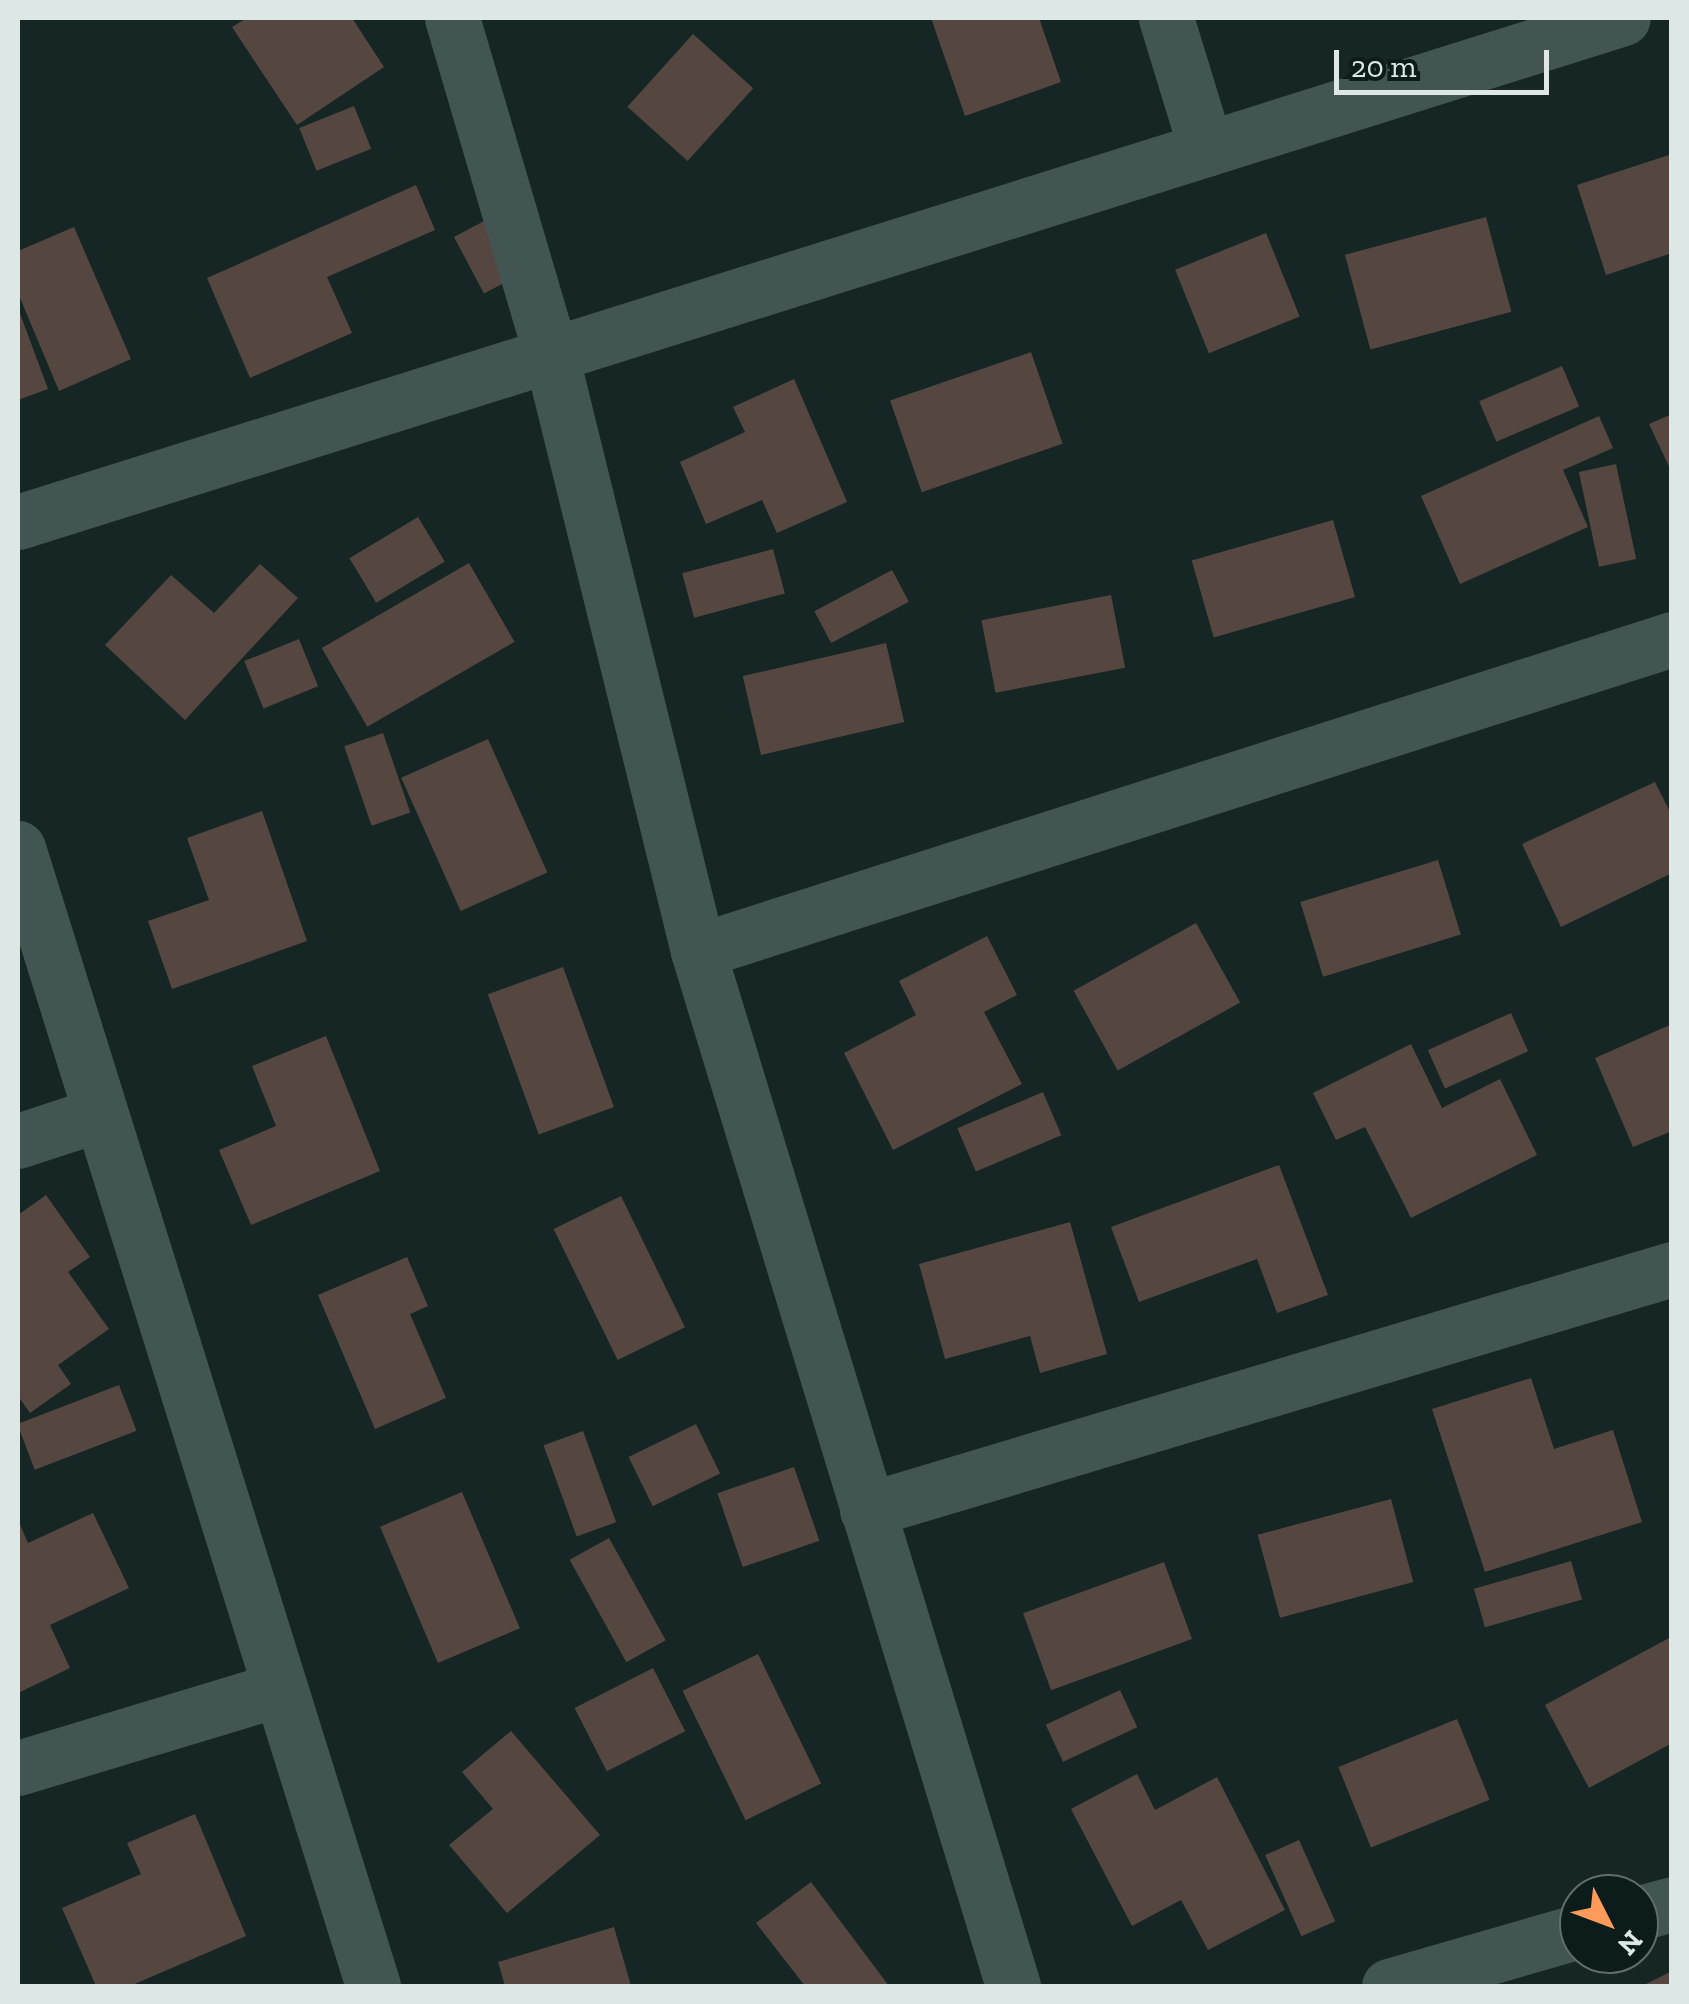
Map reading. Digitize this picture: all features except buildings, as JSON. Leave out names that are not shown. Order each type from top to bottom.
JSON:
[{"type":"street","points":[[452,18],[550,352],[698,951],[1013,1986]]},
{"type":"street","points":[[1166,18],[1206,148]]},
{"type":"street","points":[[18,522],[1623,18]]},
{"type":"street","points":[[698,951],[1672,639]]},
{"type":"street","points":[[18,848],[374,1986]]},
{"type":"street","points":[[18,1141],[100,1114]]},
{"type":"street","points":[[866,1510],[1672,1269]]},
{"type":"street","points":[[18,1768],[280,1689]]},
{"type":"street","points":[[1389,1986],[1559,1937]]}]
